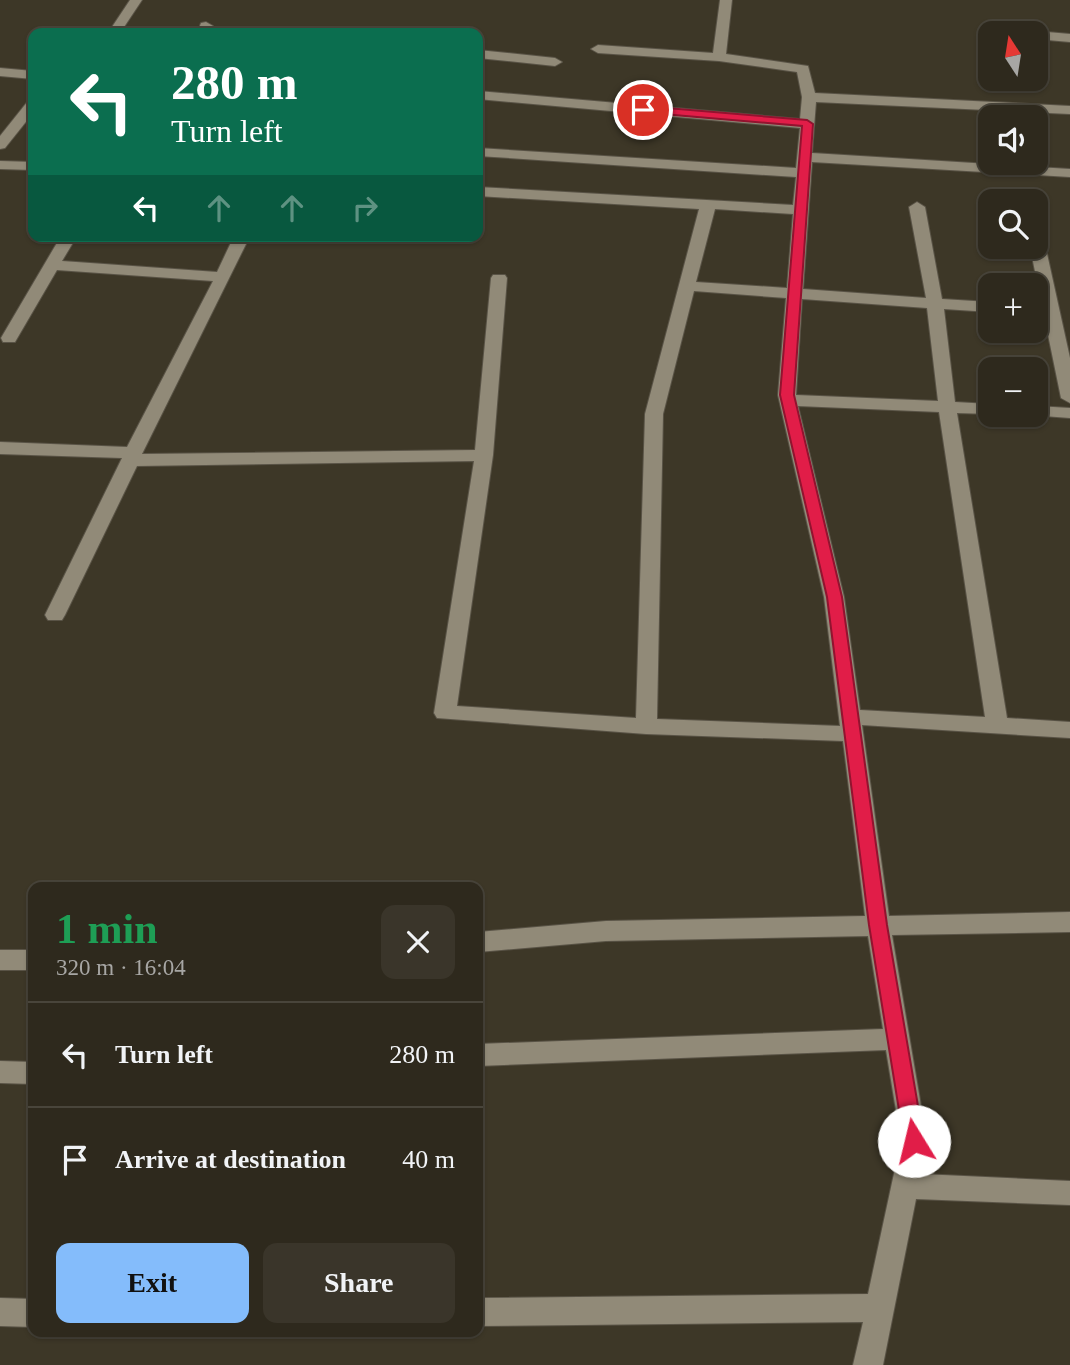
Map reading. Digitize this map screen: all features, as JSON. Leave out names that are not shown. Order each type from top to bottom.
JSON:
[{"type":"street","points":[[117,28],[136,0]]},
{"type":"street","points":[[719,57],[726,0]]},
{"type":"street","points":[[1048,36],[1070,38]]},
{"type":"street","points":[[598,50],[719,57],[803,69],[808,97],[807,124],[788,400],[834,597],[878,925],[914,1141],[868,1365]]},
{"type":"street","points":[[483,55],[555,62]]},
{"type":"street","points":[[0,72],[28,75]]},
{"type":"street","points":[[483,95],[807,124]]},
{"type":"street","points":[[808,97],[1070,110]]},
{"type":"street","points":[[0,145],[28,110]]},
{"type":"street","points":[[483,152],[1070,173]]},
{"type":"street","points":[[0,165],[28,166]]},
{"type":"street","points":[[483,191],[802,210]]},
{"type":"street","points":[[646,726],[654,414],[708,205]]},
{"type":"street","points":[[917,207],[935,303],[947,407],[997,724]]},
{"type":"street","points":[[9,338],[65,242]]},
{"type":"street","points":[[55,615],[131,456],[239,242]]},
{"type":"street","points":[[51,265],[223,277]]},
{"type":"street","points":[[499,278],[484,455],[445,713],[646,726],[997,724],[1070,730]]},
{"type":"street","points":[[687,286],[795,296],[978,306]]},
{"type":"street","points":[[1048,310],[1070,311]]},
{"type":"street","points":[[1048,326],[1070,398]]},
{"type":"street","points":[[788,400],[978,408]]},
{"type":"street","points":[[1048,412],[1070,413]]},
{"type":"street","points":[[0,448],[131,456],[484,455]]},
{"type":"street","points":[[483,942],[606,931],[1070,922]]},
{"type":"street","points":[[0,960],[28,960]]},
{"type":"street","points":[[483,1055],[897,1039]]},
{"type":"street","points":[[0,1072],[28,1073]]},
{"type":"street","points":[[905,1186],[1070,1193]]},
{"type":"street","points":[[483,1312],[879,1308]]},
{"type":"street","points":[[0,1312],[28,1313]]},
{"type":"route","points":[[643,110],[807,124],[787,395],[834,597],[878,925],[914,1141]]}]
